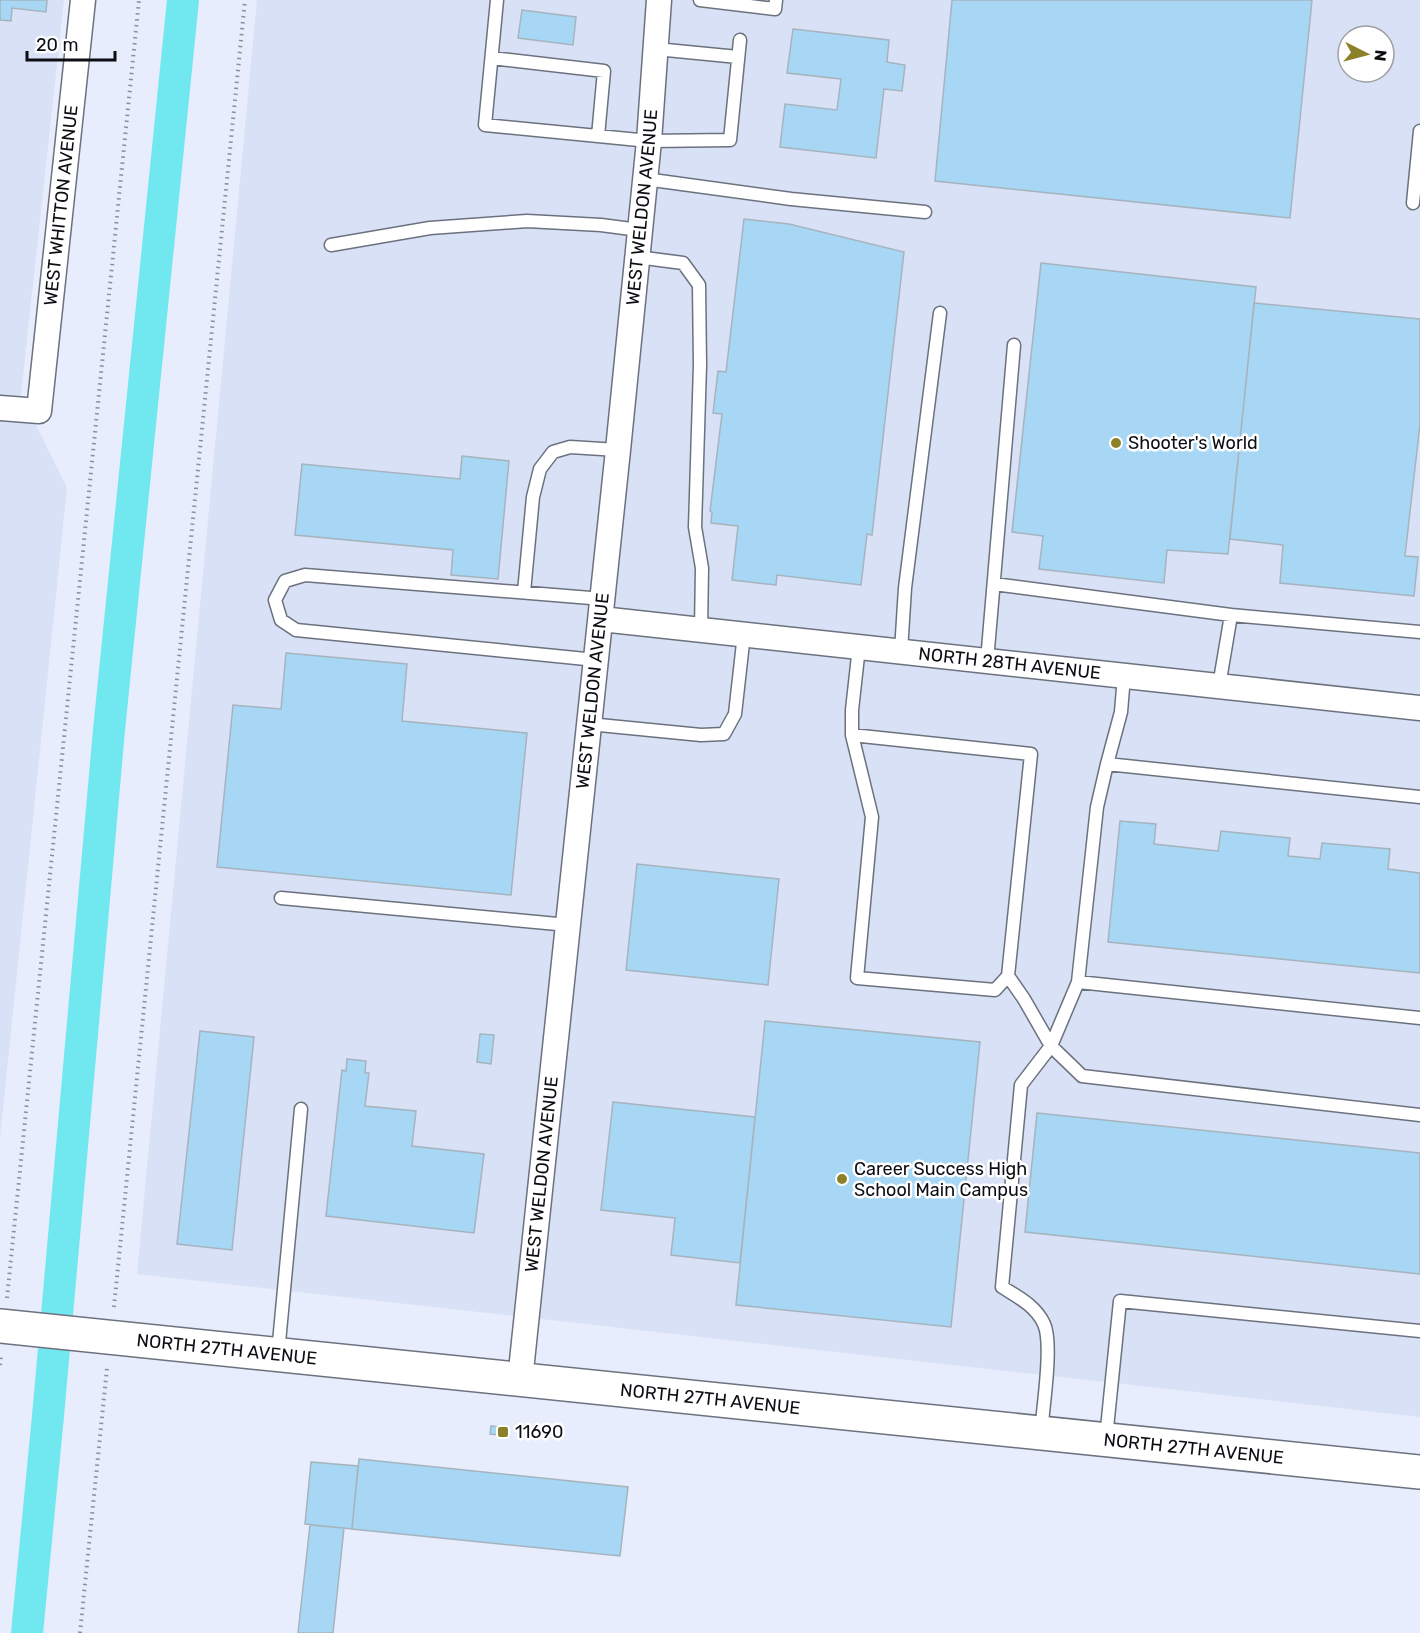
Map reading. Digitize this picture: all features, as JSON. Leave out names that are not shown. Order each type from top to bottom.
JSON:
[{"type":"main road","name":"NORTH 27TH AVENUE","points":[[9,1327],[1420,1472]]},
{"type":"street","name":"WEST WHITTON AVENUE","points":[[0,408],[39,411],[83,0]]},
{"type":"street","name":"WEST WELDON AVENUE","points":[[520,1380],[602,609],[649,141],[659,0]]},
{"type":"street","name":"NORTH 28TH AVENUE","points":[[602,609],[701,630],[1420,708]]},
{"type":"lane","points":[[498,0],[485,125],[649,141],[730,140],[740,40]]},
{"type":"lane","points":[[700,0],[775,9],[776,0]]},
{"type":"lane","points":[[656,49],[738,57]]},
{"type":"lane","points":[[492,58],[603,70],[598,136]]},
{"type":"lane","points":[[1413,203],[1420,131]]},
{"type":"lane","points":[[645,179],[792,199],[925,212]]},
{"type":"lane","points":[[330,245],[430,228],[527,221],[601,225],[639,230]]},
{"type":"lane","points":[[637,257],[683,262],[699,285],[695,527],[702,568],[701,630]]},
{"type":"lane","points":[[901,651],[905,588],[939,314]]},
{"type":"lane","points":[[987,661],[1014,345]]},
{"type":"lane","points":[[524,592],[533,497],[540,469],[553,452],[570,447],[618,450]]},
{"type":"lane","points":[[596,660],[296,630],[281,620],[275,600],[285,581],[305,575],[524,592],[602,609]]},
{"type":"lane","points":[[994,584],[1231,615],[1420,632]]},
{"type":"lane","points":[[1219,686],[1231,615]]},
{"type":"lane","points":[[590,724],[701,735],[724,734],[735,714],[744,634]]},
{"type":"lane","points":[[852,735],[1031,754],[1008,976],[994,990],[857,978],[872,817],[852,735],[852,710],[859,647]]},
{"type":"lane","points":[[1041,1433],[1048,1343],[1044,1325],[1034,1309],[1002,1287],[1021,1085],[1051,1046],[1078,982],[1096,807],[1121,712],[1124,676]]},
{"type":"lane","points":[[1107,764],[1420,797]]},
{"type":"lane","points":[[281,898],[568,925]]},
{"type":"lane","points":[[1008,976],[1051,1046],[1082,1076],[1420,1115]]},
{"type":"lane","points":[[1078,982],[1420,1018]]},
{"type":"lane","points":[[278,1354],[301,1109]]},
{"type":"lane","points":[[1106,1439],[1120,1301],[1420,1331]]},
{"type":"path","points":[[9,1327],[139,0]]},
{"type":"path","points":[[115,1291],[245,0]]},
{"type":"path","points":[[80,1633],[105,1384]]},
{"type":"shaded area","points":[[0,0],[64,0],[21,394],[67,488],[0,1138]]},
{"type":"shaded area","points":[[257,0],[1420,0],[1420,1417],[137,1274]]},
{"type":"building","points":[[0,0],[47,0],[46,12],[12,8],[11,21],[0,20]]},
{"type":"building","points":[[952,0],[1312,0],[1290,218],[935,181]]},
{"type":"building","points":[[522,10],[576,17],[573,45],[518,38]]},
{"type":"building","points":[[793,29],[889,40],[887,62],[905,65],[902,91],[884,89],[876,158],[780,147],[785,104],[837,110],[841,79],[787,73]]},
{"type":"building","points":[[744,219],[789,224],[904,252],[872,535],[867,534],[861,585],[777,575],[776,585],[732,580],[738,526],[711,523],[712,512],[710,511],[722,414],[713,413],[718,371],[726,372]]},
{"type":"building","points":[[1041,263],[1256,287],[1228,554],[1167,550],[1164,583],[1039,569],[1043,536],[1012,532]]},
{"type":"building","points":[[1254,303],[1420,319],[1420,424],[1405,556],[1418,557],[1414,596],[1280,583],[1283,545],[1230,539]]},
{"type":"building","points":[[462,456],[509,461],[498,579],[451,575],[453,550],[295,535],[302,464],[460,479]]},
{"type":"building","points":[[286,653],[407,664],[402,721],[527,733],[511,895],[217,867],[233,705],[281,709]]},
{"type":"building","points":[[1120,821],[1156,824],[1154,844],[1218,851],[1221,831],[1290,838],[1288,856],[1320,859],[1322,843],[1390,849],[1388,869],[1420,873],[1420,973],[1108,942]]},
{"type":"building","points":[[637,864],[779,879],[768,985],[626,970]]},
{"type":"building","points":[[765,1021],[980,1042],[951,1327],[736,1305]]},
{"type":"building","points":[[200,1031],[254,1037],[232,1250],[177,1244]]},
{"type":"building","points":[[480,1034],[494,1035],[491,1064],[477,1062]]},
{"type":"building","points":[[347,1059],[366,1061],[365,1073],[369,1073],[365,1106],[416,1111],[412,1146],[484,1154],[474,1233],[326,1216],[342,1070],[346,1071]]},
{"type":"building","points":[[613,1102],[755,1117],[740,1263],[671,1255],[675,1218],[601,1210]]},
{"type":"building","points":[[1037,1113],[1420,1153],[1420,1274],[1025,1232]]},
{"type":"building","points":[[491,1426],[503,1427],[509,1436],[490,1434]]},
{"type":"building","points":[[359,1459],[628,1487],[620,1556],[352,1529]]},
{"type":"building","points":[[311,1462],[358,1466],[352,1529],[305,1524]]},
{"type":"building","points":[[310,1525],[344,1528],[333,1633],[298,1633]]},
{"type":"waterway","points":[[27,1633],[109,730],[183,0]]},
{"type":"place","name":"Shooter's World","points":[[1116,443]]},
{"type":"place","name":"Career Success High School Main Campus","points":[[842,1179]]},
{"type":"place","name":"11690","points":[[503,1432]]}]
